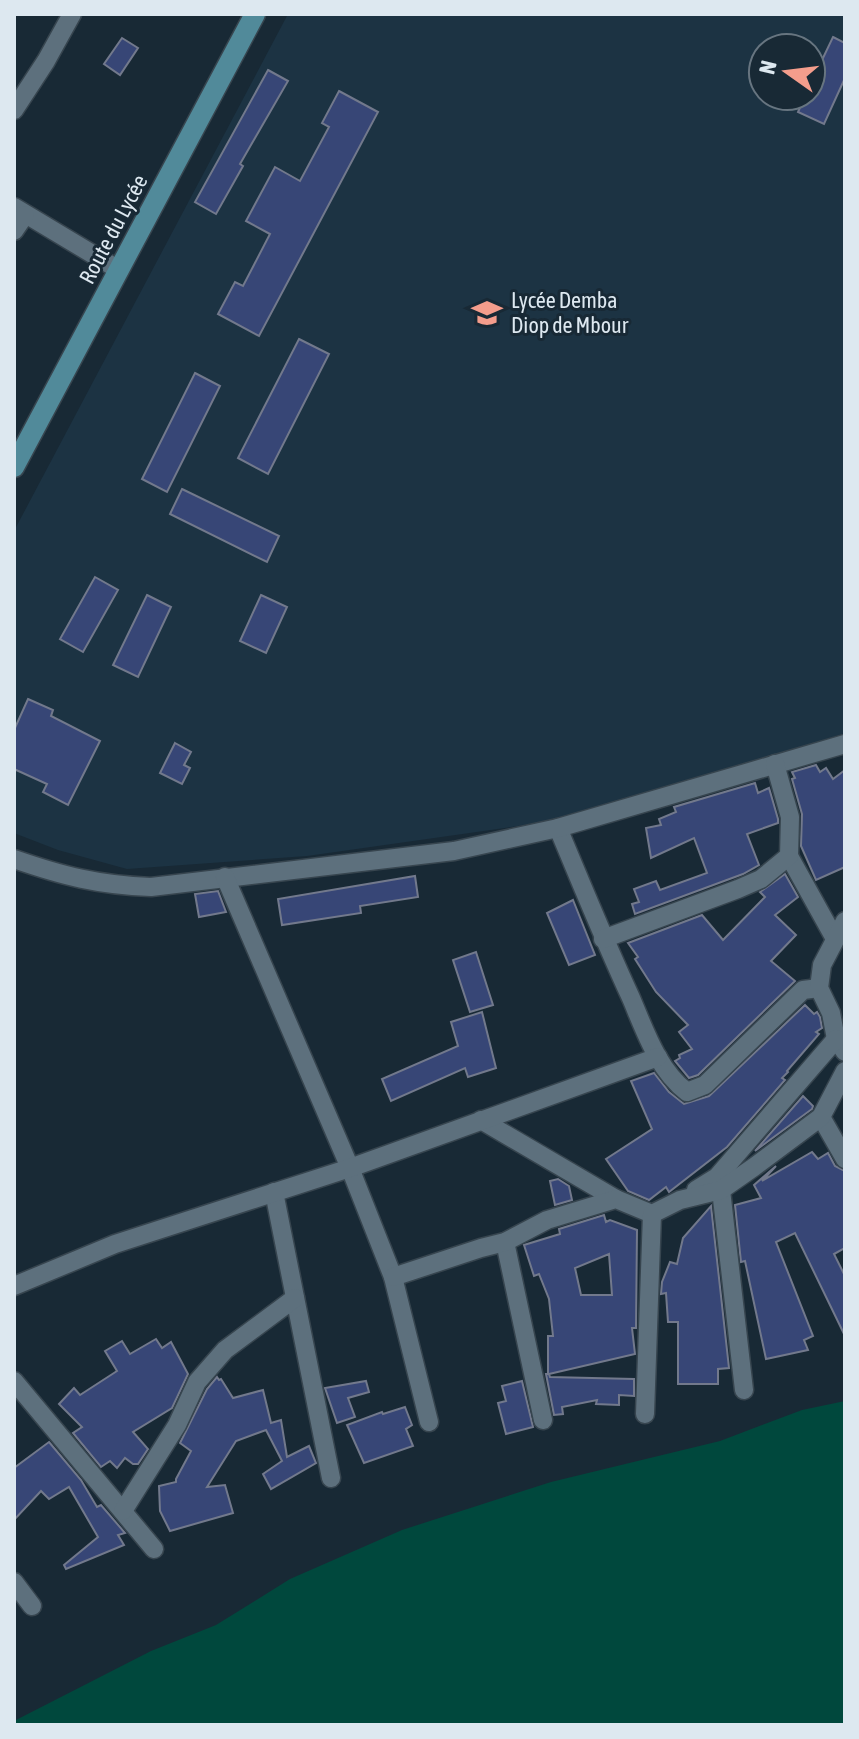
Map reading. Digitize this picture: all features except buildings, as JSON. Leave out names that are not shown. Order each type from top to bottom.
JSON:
[{"type":"main road","name":"Route du Lycée","points":[[14,467],[255,14]]},
{"type":"street","points":[[14,110],[72,14]]},
{"type":"street","points":[[14,231],[20,211],[119,270]]},
{"type":"street","points":[[14,859],[69,878],[151,887],[454,851],[558,828],[845,744]]},
{"type":"street","points":[[775,764],[790,817],[789,856],[835,939]]},
{"type":"street","points":[[558,828],[603,939],[658,1057],[687,1092],[705,1085],[803,990],[819,988]]},
{"type":"street","points":[[603,939],[761,879],[789,856]]},
{"type":"street","points":[[225,877],[350,1168],[393,1277],[429,1422]]},
{"type":"street","points":[[481,1120],[616,1199],[652,1214],[680,1200],[717,1177],[841,1046],[819,988],[822,965],[845,921]]},
{"type":"street","points":[[14,1286],[115,1244],[350,1168],[658,1057]]},
{"type":"street","points":[[680,1200],[721,1190],[821,1117],[845,1071]]},
{"type":"street","points":[[821,1117],[845,1159]]},
{"type":"street","points":[[721,1190],[744,1390]]},
{"type":"street","points":[[274,1192],[331,1478]]},
{"type":"street","points":[[393,1277],[505,1242],[547,1220],[616,1199]]},
{"type":"street","points":[[645,1414],[652,1214]]},
{"type":"street","points":[[505,1242],[543,1420]]},
{"type":"street","points":[[123,1511],[177,1425],[197,1382],[225,1350],[295,1298]]},
{"type":"street","points":[[14,1381],[154,1549]]},
{"type":"street","points":[[14,1582],[32,1606]]},
{"type":"shaded area","name":"Lycée Demba Diop de Mbour","points":[[288,14],[845,14],[845,733],[621,807],[518,826],[307,856],[127,869],[58,850],[14,833],[14,531]]},
{"type":"shaded area","points":[[845,1401],[845,1725],[14,1725],[14,1721],[151,1651],[216,1625],[290,1579],[402,1530],[551,1482],[720,1441],[802,1410]]},
{"type":"place","name":"Lycée Demba Diop de Mbour","points":[[487,313]]}]
